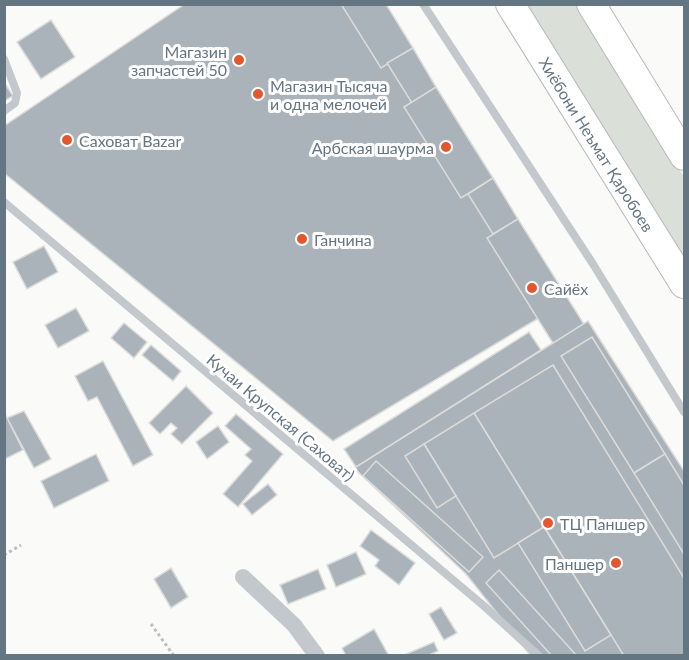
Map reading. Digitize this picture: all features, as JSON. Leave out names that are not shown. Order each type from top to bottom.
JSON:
[{"type":"highway","name":"Хиёбони Неъмат Қаробоев","points":[[510,4],[684,284]]},
{"type":"highway","points":[[591,4],[684,155]]},
{"type":"street","points":[[243,577],[294,625],[317,656]]},
{"type":"lane","points":[[423,4],[593,264],[684,412]]},
{"type":"lane","points":[[4,59],[17,93],[15,103],[4,111]]},
{"type":"lane","name":"Кучаи Крупская (Саховат)","points":[[4,202],[484,606],[539,656]]},
{"type":"path","points":[[4,555],[21,544]]},
{"type":"path","points":[[151,624],[174,656]]},
{"type":"shaded area","points":[[521,5],[577,5],[684,177],[684,268]]},
{"type":"building","name":"Ганчина","points":[[185,4],[377,4],[559,306],[333,441],[4,173],[4,126]]},
{"type":"building","points":[[341,4],[386,4],[413,48],[381,68]]},
{"type":"building","points":[[51,20],[75,57],[41,79],[17,42]]},
{"type":"building","points":[[413,48],[436,87],[412,103],[387,63]]},
{"type":"building","points":[[4,82],[13,96],[4,101]]},
{"type":"building","points":[[436,87],[493,178],[461,198],[404,107]]},
{"type":"building","points":[[493,178],[518,219],[493,234],[468,194]]},
{"type":"building","points":[[518,219],[592,337],[561,356],[487,238]]},
{"type":"building","points":[[44,246],[58,272],[27,289],[13,262]]},
{"type":"building","points":[[76,308],[89,331],[58,348],[45,325]]},
{"type":"building","name":"ТЦ Паншер","points":[[588,321],[684,471],[684,656],[531,656],[466,574],[354,468]]},
{"type":"building","points":[[124,323],[147,342],[134,358],[111,338]]},
{"type":"building","points":[[529,332],[541,350],[356,467],[344,449]]},
{"type":"building","points":[[592,337],[665,454],[634,473],[561,356]]},
{"type":"building","points":[[151,345],[181,371],[173,381],[142,355]]},
{"type":"building","points":[[103,361],[153,455],[133,466],[97,397],[88,401],[75,376]]},
{"type":"building","points":[[553,365],[684,578],[684,656],[624,656],[474,413]]},
{"type":"building","points":[[186,386],[213,413],[182,444],[171,434],[177,428],[171,423],[160,434],[149,423]]},
{"type":"building","points":[[24,411],[51,459],[34,468],[7,418]]},
{"type":"building","points":[[4,412],[23,450],[5,459],[4,459]]},
{"type":"building","points":[[474,413],[544,527],[494,558],[424,444]]},
{"type":"building","points":[[236,414],[283,454],[238,507],[223,494],[252,461],[245,455],[251,449],[225,426]]},
{"type":"building","points":[[218,426],[229,442],[207,459],[196,442]]},
{"type":"building","points":[[424,444],[456,496],[437,508],[405,456]]},
{"type":"building","points":[[96,454],[109,481],[54,508],[41,481]]},
{"type":"building","points":[[665,454],[684,485],[684,554],[634,473]]},
{"type":"building","points":[[376,461],[483,557],[469,572],[363,476]]},
{"type":"building","points":[[268,484],[277,495],[252,515],[243,504]]},
{"type":"building","points":[[544,527],[611,635],[585,651],[518,543]]},
{"type":"building","points":[[371,530],[415,563],[399,585],[375,566],[379,560],[360,546]]},
{"type":"building","points":[[356,552],[366,574],[336,587],[327,565]]},
{"type":"building","points":[[171,568],[188,597],[171,608],[154,579]]},
{"type":"building","points":[[318,569],[326,589],[288,604],[280,585]]},
{"type":"building","points":[[499,570],[577,656],[552,656],[486,583]]},
{"type":"building","points":[[441,607],[457,633],[444,640],[429,614]]},
{"type":"building","points":[[374,629],[389,656],[346,656],[342,648]]},
{"type":"building","points":[[434,642],[438,651],[427,656],[402,656]]},
{"type":"place","name":"Магазин запчастей 50","points":[[239,60]]},
{"type":"place","name":"Магазин Тысяча и одна мелочей","points":[[258,94]]},
{"type":"place","name":"Саховат Bazar","points":[[67,140]]},
{"type":"place","name":"Арбская шаурма","points":[[446,147]]},
{"type":"place","name":"Ганчина","points":[[302,239]]},
{"type":"place","name":"Сайёх","points":[[532,288]]},
{"type":"place","name":"ТЦ Паншер","points":[[548,523]]},
{"type":"place","name":"Паншер","points":[[616,563]]}]
